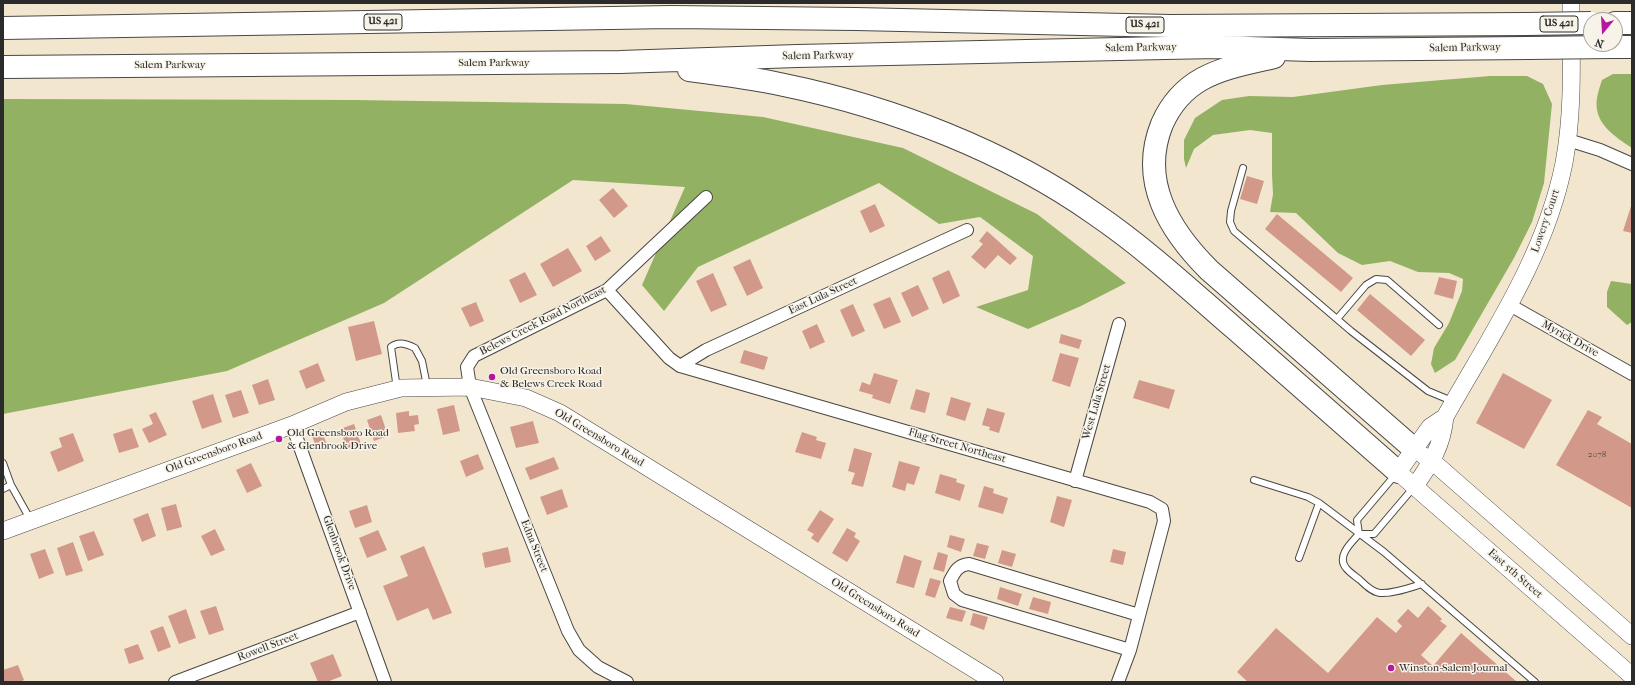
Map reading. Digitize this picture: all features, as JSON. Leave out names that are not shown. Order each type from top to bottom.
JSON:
[{"type":"highway","points":[[613,3],[763,18]]},
{"type":"highway","name":"Salem Parkway","points":[[3,28],[655,18],[763,18],[1178,26],[1583,23]]},
{"type":"highway","name":"Salem Parkway","points":[[3,67],[620,62],[1218,47],[1310,50],[1583,47]]},
{"type":"highway","points":[[1310,50],[1225,69],[1200,80],[1180,96],[1165,118],[1157,139],[1153,159],[1157,189],[1174,229],[1201,262],[1414,449]]},
{"type":"highway","points":[[620,62],[744,77],[822,94],[899,116],[936,130],[1017,168],[1056,189],[1088,209],[1131,240],[1398,472]]},
{"type":"main road","name":"Lowery Court","points":[[1415,486],[1432,461],[1443,434],[1445,417],[1534,257],[1543,234],[1558,187],[1568,140],[1572,93],[1571,3]]},
{"type":"main road","name":"Old Greensboro Road","points":[[3,532],[292,425],[346,402],[397,389],[470,387],[526,398],[560,413],[995,682]]},
{"type":"main road","name":"Lowery Court","points":[[1398,472],[1430,427],[1445,417]]},
{"type":"main road","points":[[1414,449],[1432,461],[1632,636]]},
{"type":"main road","name":"East 5th Street","points":[[1398,472],[1632,676]]},
{"type":"street","points":[[1568,140],[1600,150],[1632,164]]},
{"type":"street","name":"Belews Creek Road Northeast","points":[[470,387],[467,367],[474,356],[607,290],[706,196]]},
{"type":"street","name":"East Lula Street","points":[[680,366],[706,350],[967,230]]},
{"type":"street","name":"Flag Street Northeast","points":[[607,290],[669,358],[680,366],[1150,502],[1162,509],[1164,520],[1130,650],[1118,682]]},
{"type":"street","name":"Myrick Drive","points":[[1508,304],[1632,374]]},
{"type":"street","name":"West Lula Street","points":[[1075,481],[1119,324]]},
{"type":"street","name":"Edna Street","points":[[470,387],[568,630],[579,650],[598,667],[627,682]]},
{"type":"street","name":"Glenbrook Drive","points":[[292,425],[385,682]]},
{"type":"street","points":[[1130,650],[962,600],[954,594],[950,581],[956,569],[962,564],[969,564],[1139,615]]},
{"type":"street","name":"Rowell Street","points":[[175,682],[360,612]]},
{"type":"lane","points":[[1242,168],[1230,211],[1231,226],[1337,319],[1428,391],[1454,402]]},
{"type":"lane","points":[[1337,319],[1366,285],[1376,279],[1387,280],[1439,325]]},
{"type":"lane","points":[[397,389],[391,347],[404,343],[415,348],[422,361],[427,388]]},
{"type":"lane","points":[[3,463],[11,485],[31,521]]},
{"type":"lane","points":[[1398,472],[1357,520],[1359,534],[1346,549],[1343,555],[1343,562],[1345,567],[1370,589],[1378,593],[1386,593],[1422,584]]},
{"type":"lane","points":[[1254,480],[1308,497],[1319,503],[1384,552],[1535,682]]},
{"type":"lane","points":[[3,489],[11,485]]},
{"type":"lane","points":[[1359,534],[1374,534],[1415,486]]},
{"type":"lane","points":[[1299,558],[1319,503]]},
{"type":"green space","points":[[1613,74],[1632,74],[1632,148],[1618,139],[1606,128],[1598,115],[1597,98],[1602,80]]},
{"type":"green space","points":[[1490,76],[1527,76],[1543,84],[1552,104],[1544,183],[1532,222],[1514,258],[1455,360],[1435,373],[1431,364],[1434,348],[1449,323],[1462,291],[1463,279],[1449,273],[1418,272],[1390,261],[1362,265],[1338,253],[1296,213],[1270,212],[1273,194],[1272,133],[1250,130],[1213,135],[1194,149],[1186,168],[1184,159],[1184,140],[1195,118],[1222,100],[1249,96],[1293,97],[1382,85]]},
{"type":"green space","points":[[3,99],[354,100],[626,104],[763,117],[903,148],[1037,214],[1126,283],[1081,306],[1028,329],[976,307],[1028,290],[1033,256],[980,217],[939,224],[879,183],[698,267],[664,311],[642,285],[685,187],[573,180],[384,303],[227,371],[3,414]]},
{"type":"green space","points":[[1611,281],[1632,284],[1632,322],[1627,325],[1607,307],[1607,292]]},
{"type":"building","points":[[1247,176],[1264,181],[1257,204],[1240,199]]},
{"type":"building","points":[[613,188],[628,206],[614,218],[599,200]]},
{"type":"building","points":[[1632,203],[1632,233],[1623,231]]},
{"type":"building","points":[[875,204],[885,226],[870,233],[860,211]]},
{"type":"building","points":[[1277,214],[1353,278],[1341,292],[1265,229]]},
{"type":"building","points":[[987,231],[1017,258],[1010,265],[998,255],[985,269],[971,257],[983,244],[979,241]]},
{"type":"building","points":[[601,236],[611,251],[595,261],[586,246]]},
{"type":"building","points":[[568,248],[582,271],[553,287],[540,264]]},
{"type":"building","points":[[750,259],[763,288],[747,296],[733,267]]},
{"type":"building","points":[[949,270],[960,296],[943,304],[932,278]]},
{"type":"building","points":[[525,272],[537,295],[520,303],[509,280]]},
{"type":"building","points":[[713,273],[727,305],[711,312],[696,281]]},
{"type":"building","points":[[1439,277],[1457,281],[1453,299],[1434,294]]},
{"type":"building","points":[[918,285],[929,309],[912,317],[901,293]]},
{"type":"building","points":[[1370,294],[1425,340],[1411,356],[1357,310]]},
{"type":"building","points":[[890,297],[901,322],[884,329],[873,304]]},
{"type":"building","points":[[476,302],[484,321],[470,327],[461,308]]},
{"type":"building","points":[[853,304],[865,331],[852,337],[840,310]]},
{"type":"building","points":[[374,321],[382,354],[356,361],[348,327]]},
{"type":"building","points":[[817,324],[825,342],[810,349],[802,331]]},
{"type":"building","points":[[1061,334],[1082,340],[1079,349],[1059,343]]},
{"type":"building","points":[[744,350],[768,357],[764,370],[740,363]]},
{"type":"building","points":[[1060,353],[1079,358],[1070,387],[1052,381]]},
{"type":"building","points":[[318,363],[325,381],[306,389],[299,371]]},
{"type":"building","points":[[874,373],[898,380],[890,404],[872,398],[873,395],[859,391],[862,382],[870,385]]},
{"type":"building","points":[[1503,373],[1552,400],[1524,449],[1476,423]]},
{"type":"building","points":[[268,379],[275,400],[259,405],[252,385]]},
{"type":"building","points":[[1139,380],[1175,390],[1169,409],[1133,398]]},
{"type":"building","points":[[916,389],[930,393],[925,413],[910,409]]},
{"type":"building","points":[[241,390],[249,413],[233,418],[225,395]]},
{"type":"building","points":[[213,394],[222,422],[202,429],[192,401]]},
{"type":"building","points":[[951,397],[971,403],[965,421],[946,415]]},
{"type":"building","points":[[454,405],[460,431],[443,435],[437,409]]},
{"type":"building","points":[[987,408],[1005,413],[999,433],[989,430],[990,427],[982,425]]},
{"type":"building","points":[[1588,410],[1602,417],[1597,424],[1632,444],[1632,508],[1556,465]]},
{"type":"building","points":[[409,411],[409,416],[418,415],[419,424],[414,425],[415,431],[398,433],[396,413]]},
{"type":"building","points":[[156,412],[167,435],[149,443],[142,429],[153,424],[149,415]]},
{"type":"building","points":[[381,415],[388,436],[374,441],[367,420]]},
{"type":"building","points":[[533,421],[539,443],[516,448],[510,427]]},
{"type":"building","points":[[354,424],[361,444],[347,449],[340,429]]},
{"type":"building","points":[[132,428],[139,447],[119,453],[113,434]]},
{"type":"building","points":[[321,429],[327,445],[317,449],[311,433]]},
{"type":"building","points":[[802,432],[817,437],[816,440],[826,443],[821,459],[795,452]]},
{"type":"building","points":[[73,433],[84,461],[58,472],[50,452],[62,447],[59,438]]},
{"type":"building","points":[[854,448],[872,453],[863,487],[851,484],[855,473],[848,471]]},
{"type":"building","points":[[478,454],[484,469],[466,477],[460,461]]},
{"type":"building","points":[[554,457],[559,469],[530,480],[525,468]]},
{"type":"building","points":[[899,461],[920,467],[914,485],[907,483],[905,491],[892,487]]},
{"type":"building","points":[[251,463],[262,486],[247,493],[236,470]]},
{"type":"building","points":[[940,474],[957,479],[956,482],[965,485],[960,501],[935,493]]},
{"type":"building","points":[[984,486],[994,489],[993,493],[1008,498],[1003,514],[978,507]]},
{"type":"building","points":[[562,489],[568,507],[547,515],[540,497]]},
{"type":"building","points":[[1057,496],[1072,500],[1064,527],[1050,522]]},
{"type":"building","points":[[176,504],[182,527],[167,531],[161,508]]},
{"type":"building","points":[[367,505],[372,522],[355,528],[349,511]]},
{"type":"building","points":[[820,510],[834,519],[818,543],[811,538],[814,534],[807,530]]},
{"type":"building","points":[[148,513],[156,536],[142,542],[133,519]]},
{"type":"building","points":[[847,528],[856,533],[854,537],[860,541],[847,562],[832,553]]},
{"type":"building","points":[[215,529],[225,550],[211,556],[201,536]]},
{"type":"building","points":[[378,530],[387,550],[367,558],[359,538]]},
{"type":"building","points":[[94,531],[104,555],[88,561],[79,536]]},
{"type":"building","points":[[950,535],[965,539],[961,552],[947,547]]},
{"type":"building","points":[[73,542],[83,571],[66,576],[57,548]]},
{"type":"building","points":[[977,543],[989,546],[985,559],[973,556]]},
{"type":"building","points":[[424,546],[452,613],[433,620],[428,608],[397,621],[383,586],[408,576],[400,556]]},
{"type":"building","points":[[508,547],[511,562],[485,568],[482,553]]},
{"type":"building","points":[[45,549],[54,573],[39,579],[30,554]]},
{"type":"building","points":[[1113,549],[1126,552],[1123,565],[1110,562]]},
{"type":"building","points":[[1002,550],[1016,554],[1012,567],[998,563]]},
{"type":"building","points":[[938,552],[948,555],[944,572],[933,569]]},
{"type":"building","points":[[904,555],[922,561],[914,588],[896,583]]},
{"type":"building","points":[[930,578],[941,581],[935,598],[925,595]]},
{"type":"building","points":[[1000,587],[1022,594],[1018,606],[997,599]]},
{"type":"building","points":[[1033,597],[1051,602],[1048,614],[1029,609]]},
{"type":"building","points":[[216,606],[224,630],[209,635],[200,611]]},
{"type":"building","points":[[1428,606],[1442,619],[1440,621],[1447,626],[1421,655],[1433,666],[1461,633],[1517,682],[1248,682],[1237,672],[1276,628],[1328,673],[1377,617],[1396,633],[1402,626],[1397,621],[1408,609],[1418,618]]},
{"type":"building","points":[[950,607],[966,611],[962,622],[946,618]]},
{"type":"building","points":[[186,609],[196,638],[179,644],[168,616]]},
{"type":"building","points":[[973,613],[988,617],[984,630],[970,625]]},
{"type":"building","points":[[163,626],[171,647],[158,652],[150,631]]},
{"type":"building","points":[[138,644],[144,659],[129,664],[124,649]]},
{"type":"building","points":[[333,654],[342,676],[327,682],[318,682],[310,663]]},
{"type":"building","points":[[18,665],[24,680],[20,682],[3,682],[3,670]]},
{"type":"place","name":"Old Greensboro Road & Belews Creek Road","points":[[492,377]]},
{"type":"place","name":"Old Greensboro Road & Glenbrook Drive","points":[[279,439]]},
{"type":"place","name":"Winston-Salem Journal","points":[[1391,668]]}]
